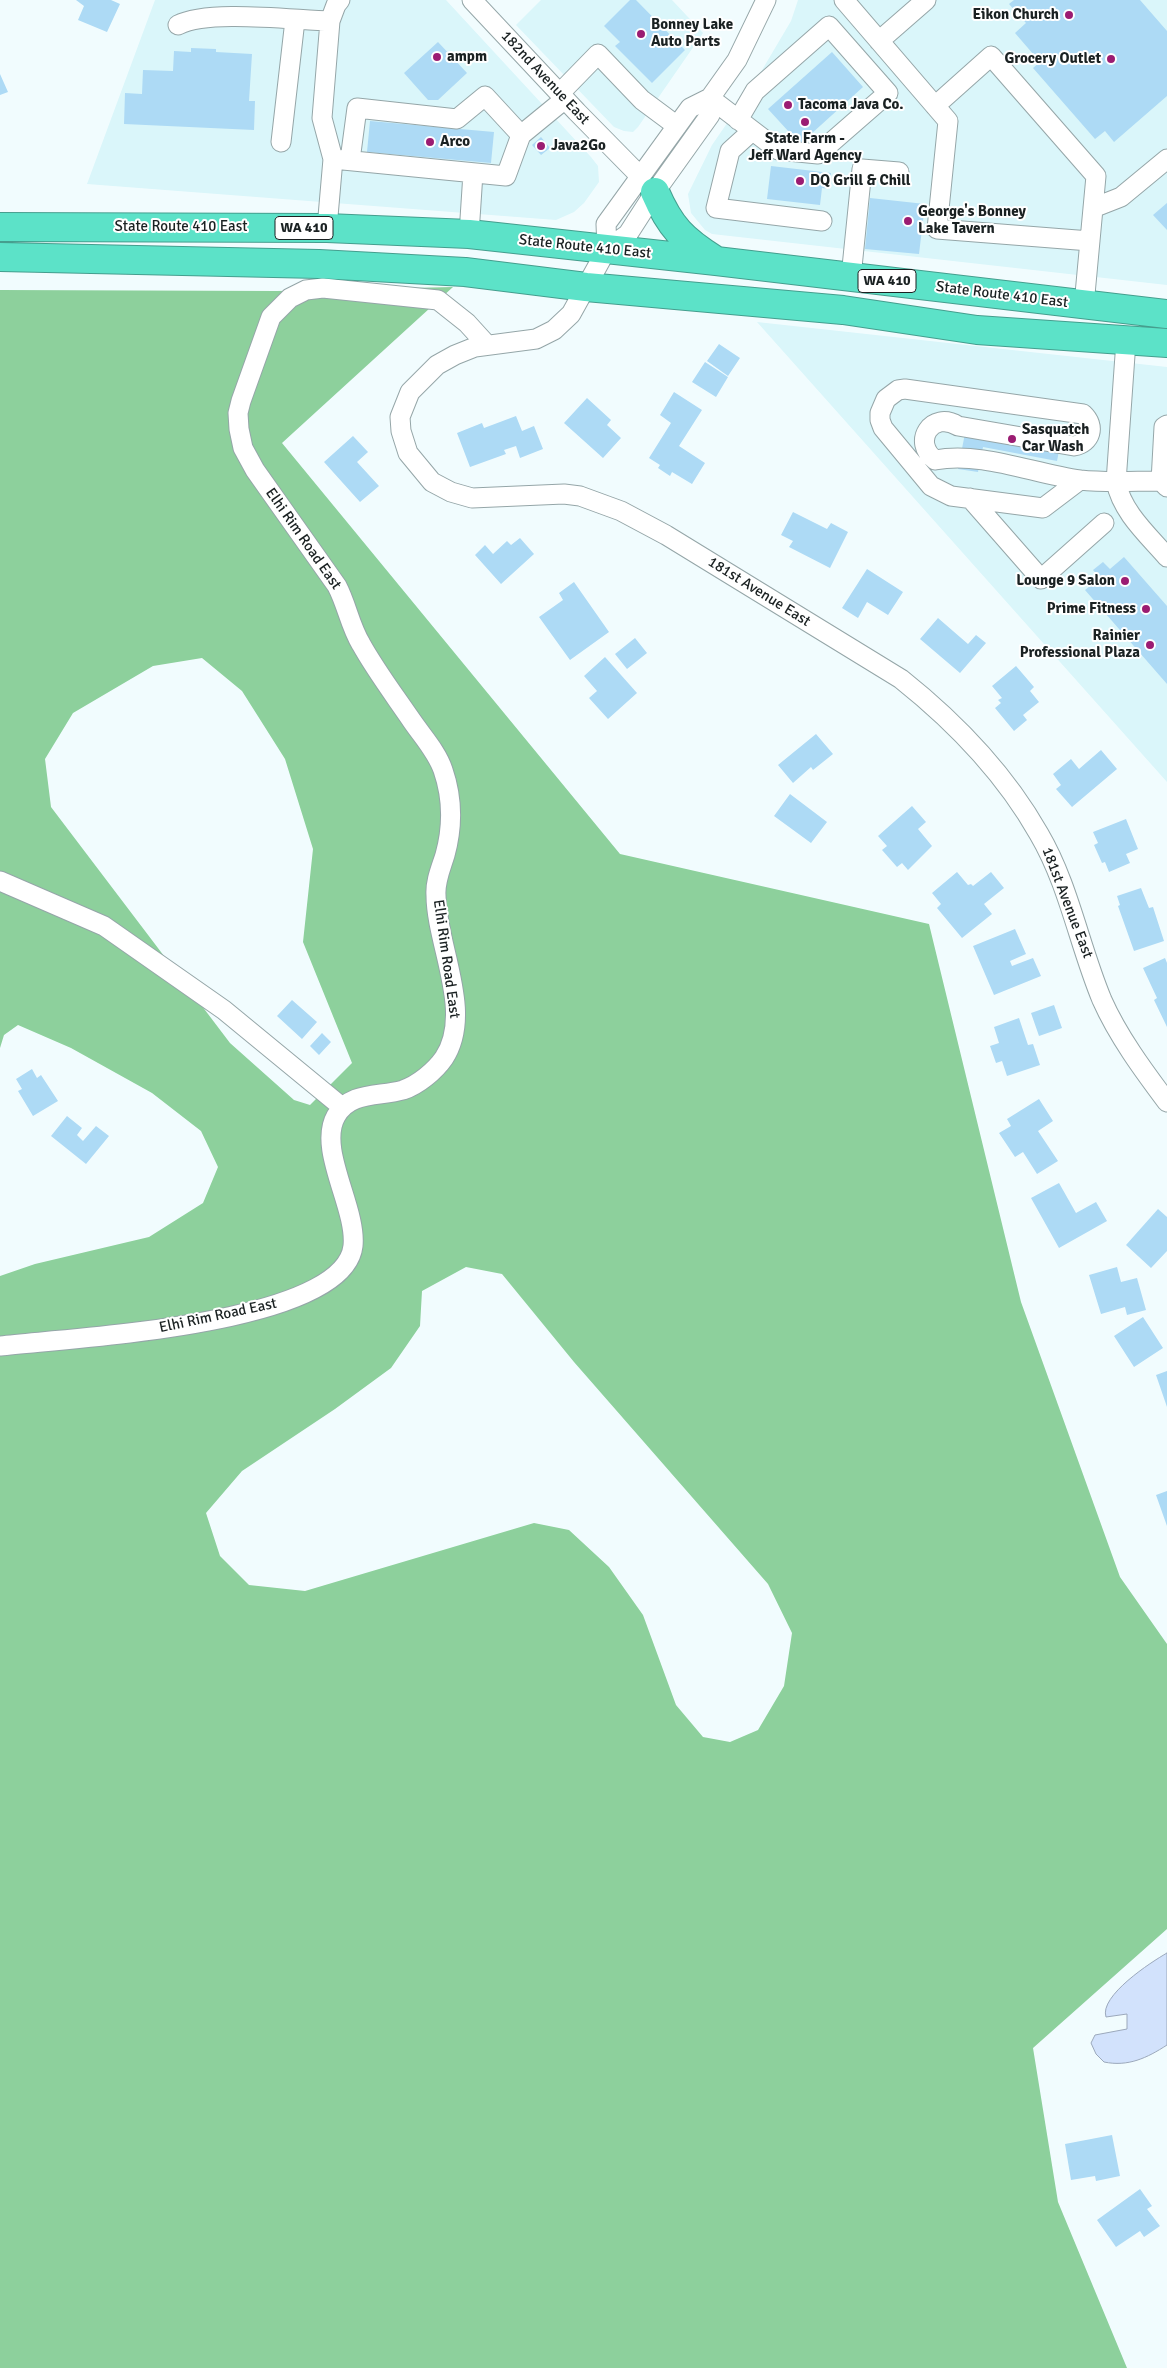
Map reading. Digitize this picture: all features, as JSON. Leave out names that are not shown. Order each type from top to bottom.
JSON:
[{"type":"highway","points":[[647,184],[672,226],[696,248],[716,261]]},
{"type":"highway","name":"State Route 410 East","points":[[0,227],[327,228],[469,234],[1167,314]]},
{"type":"highway","name":"WA 410","points":[[0,257],[320,264],[465,272],[586,286],[843,310],[977,330],[1167,344]]},
{"type":"street","points":[[340,0],[330,21],[322,118],[342,159]]},
{"type":"street","name":"182nd Avenue East","points":[[472,0],[647,184]]},
{"type":"street","points":[[607,249],[628,234],[647,184],[677,126],[690,108],[710,98],[737,60],[766,0]]},
{"type":"street","points":[[844,0],[948,121],[937,229],[1090,241]]},
{"type":"street","points":[[879,41],[926,0]]},
{"type":"street","points":[[178,26],[187,20],[212,17],[330,21]]},
{"type":"street","points":[[838,36],[859,17]]},
{"type":"street","points":[[281,142],[295,20]]},
{"type":"street","points":[[710,98],[745,125],[778,150],[818,154],[888,93],[829,26],[755,91],[745,125],[730,152],[716,208],[822,222]]},
{"type":"street","points":[[342,159],[506,176],[521,135],[562,96],[598,54],[642,100],[677,126]]},
{"type":"street","points":[[935,106],[991,56],[1096,176],[1084,304]]},
{"type":"street","points":[[327,228],[342,159],[357,108],[457,119],[485,96],[521,135]]},
{"type":"street","points":[[647,184],[710,115],[710,98]]},
{"type":"street","points":[[1093,208],[1121,197],[1167,159]]},
{"type":"street","points":[[851,277],[862,169],[899,172]]},
{"type":"street","points":[[469,234],[473,173]]},
{"type":"street","name":"181st Avenue East","points":[[607,249],[572,314],[554,330],[536,339],[475,347],[455,355],[424,377],[407,398],[400,417],[401,431],[408,453],[432,482],[451,492],[472,498],[564,494],[580,496],[621,511],[666,535],[901,680],[930,702],[975,746],[1040,834],[1069,900],[1102,998],[1115,1025],[1167,1102]]},
{"type":"street","name":"Elhi Rim Road East","points":[[0,1346],[133,1332],[253,1312],[309,1293],[328,1282],[342,1270],[350,1257],[353,1246],[352,1231],[330,1131],[334,1118],[342,1107],[368,1095],[403,1090],[413,1085],[444,1059],[454,1035],[455,1004],[436,895],[452,822],[449,791],[442,767],[430,746],[359,642],[347,604],[337,586],[255,470],[244,448],[239,429],[238,413],[271,317],[290,298],[306,290],[323,288],[438,300],[467,323],[486,345]]},
{"type":"street","points":[[1126,341],[1116,482],[1118,496],[1125,508],[1167,557]]},
{"type":"street","points":[[1080,480],[1043,508],[951,496],[931,486],[882,428],[880,413],[886,398],[898,390],[912,389],[1083,414],[1090,422],[1091,432],[1085,442],[1074,446],[958,426],[945,421],[938,422],[927,431],[924,444],[930,456],[935,460],[952,458],[971,459],[1080,480],[1116,482],[1164,484],[1164,427],[1167,425]]},
{"type":"street","points":[[938,422],[941,394]]},
{"type":"street","points":[[970,498],[1041,579],[1104,524]]},
{"type":"street","points":[[0,881],[104,926],[224,1010],[342,1107]]},
{"type":"shaded area","points":[[155,0],[446,0],[591,157],[598,166],[599,182],[584,203],[574,212],[556,220],[87,184]]},
{"type":"shaded area","points":[[541,0],[672,0],[703,33],[638,127],[633,132],[624,131],[614,127],[516,25]]},
{"type":"shaded area","points":[[798,0],[1167,0],[1167,285],[712,234],[705,230],[691,213],[688,194],[712,145],[752,87],[791,21]]},
{"type":"shaded area","points":[[757,322],[1167,367],[1167,782]]},
{"type":"shaded area","points":[[1167,1953],[1167,2045],[1137,2060],[1121,2063],[1104,2062],[1096,2054],[1091,2043],[1095,2035],[1127,2029],[1127,2014],[1106,2017],[1106,2009],[1110,1999],[1128,1980]]},
{"type":"green space","points":[[453,287],[282,443],[620,854],[929,924],[1021,1302],[1120,1577],[1167,1644],[1167,1929],[1033,2048],[1058,2202],[1127,2368],[0,2368],[0,1276],[35,1264],[149,1237],[203,1203],[218,1167],[201,1131],[152,1093],[71,1048],[18,1025],[4,1035],[0,1048],[0,290],[277,291]],"holes":[[[202,658],[242,691],[285,759],[313,849],[303,942],[352,1063],[310,1105],[294,1100],[230,1043],[51,807],[45,759],[73,713],[153,666]],[[466,1267],[502,1274],[574,1362],[768,1584],[792,1633],[784,1686],[758,1730],[730,1742],[703,1737],[676,1705],[643,1615],[609,1567],[569,1530],[534,1523],[305,1591],[249,1585],[220,1556],[206,1513],[242,1471],[335,1409],[391,1368],[420,1326],[422,1291]]]},
{"type":"building","points":[[76,0],[111,0],[120,4],[107,32],[78,20],[84,6]]},
{"type":"building","name":"Bonney Lake Auto Parts","points":[[630,0],[636,0],[685,50],[652,83],[615,46],[620,42],[604,26]]},
{"type":"building","points":[[1014,0],[1140,0],[1167,31],[1167,96],[1114,142],[1105,131],[1095,139],[1033,68],[1040,62],[1015,33],[1026,23],[1009,4]]},
{"type":"building","name":"ampm","points":[[438,42],[467,73],[438,100],[428,100],[404,73]]},
{"type":"building","points":[[191,48],[216,49],[216,52],[252,54],[249,101],[255,101],[254,130],[124,124],[125,93],[142,94],[143,70],[173,71],[174,51],[191,52]]},
{"type":"building","points":[[832,52],[863,87],[800,144],[768,109]]},
{"type":"building","points":[[0,74],[8,92],[0,95]]},
{"type":"building","name":"Arco","points":[[370,121],[494,132],[491,163],[367,152]]},
{"type":"building","name":"Java2Go","points":[[541,137],[550,148],[541,155],[532,145]]},
{"type":"building","name":"DQ Grill & Chill","points":[[771,166],[831,173],[829,189],[822,188],[820,205],[767,199]]},
{"type":"building","points":[[870,198],[925,204],[919,254],[865,249]]},
{"type":"building","points":[[1167,203],[1167,230],[1153,215]]},
{"type":"building","points":[[719,344],[740,358],[728,376],[707,361]]},
{"type":"building","points":[[705,362],[728,377],[716,397],[692,382]]},
{"type":"building","points":[[674,392],[702,410],[679,446],[705,463],[692,484],[672,472],[670,476],[658,468],[660,465],[649,458],[671,423],[660,415]]},
{"type":"building","points":[[587,398],[611,420],[607,425],[621,438],[603,458],[564,423]]},
{"type":"building","points":[[516,416],[522,431],[534,426],[543,449],[520,458],[516,446],[504,450],[506,454],[470,467],[457,433],[482,423],[484,428]]},
{"type":"building","name":"Sasquatch Car Wash","points":[[968,418],[1062,436],[1057,461],[983,447],[978,472],[958,469]]},
{"type":"building","points":[[353,436],[368,452],[357,462],[379,486],[360,502],[324,462]]},
{"type":"building","points":[[793,512],[827,529],[831,523],[848,532],[830,568],[789,547],[793,541],[781,535]]},
{"type":"building","points":[[520,538],[534,554],[501,584],[475,555],[485,545],[493,554],[507,541],[511,545]]},
{"type":"building","name":"Rainier Professional Plaza","points":[[1124,557],[1167,606],[1167,684],[1085,590],[1100,578],[1093,570],[1103,562],[1110,569]]},
{"type":"building","points":[[867,569],[903,592],[888,615],[867,602],[858,618],[842,608]]},
{"type":"building","points":[[574,582],[609,632],[570,660],[539,617],[563,600],[559,593]]},
{"type":"building","points":[[938,618],[968,644],[976,635],[986,643],[960,673],[920,639]]},
{"type":"building","points":[[635,638],[647,653],[627,669],[615,654]]},
{"type":"building","points":[[605,657],[637,693],[608,719],[589,698],[597,691],[584,676]]},
{"type":"building","points":[[1016,666],[1034,687],[1030,691],[1039,702],[1023,715],[1027,720],[1014,731],[995,708],[1001,703],[998,700],[1002,698],[992,686]]},
{"type":"building","points":[[816,734],[833,754],[813,770],[811,767],[793,783],[778,765]]},
{"type":"building","points":[[1101,750],[1117,769],[1072,807],[1056,789],[1061,785],[1053,774],[1071,759],[1079,769]]},
{"type":"building","points":[[790,794],[827,822],[811,843],[774,816]]},
{"type":"building","points":[[912,806],[926,822],[918,829],[932,846],[908,870],[902,863],[897,867],[882,850],[887,846],[878,836]]},
{"type":"building","points":[[1126,819],[1138,849],[1126,854],[1130,863],[1109,872],[1105,862],[1102,863],[1094,845],[1098,843],[1093,832]]},
{"type":"building","points":[[957,872],[968,885],[971,884],[973,886],[991,872],[1004,888],[984,904],[992,914],[962,938],[937,908],[941,904],[932,893]]},
{"type":"building","points":[[1141,888],[1149,908],[1153,907],[1164,941],[1134,951],[1118,906],[1120,905],[1117,896]]},
{"type":"building","points":[[1015,929],[1026,954],[1010,961],[1012,966],[1033,958],[1041,976],[994,995],[973,946]]},
{"type":"building","points":[[1165,958],[1167,963],[1167,1027],[1154,1000],[1157,998],[1143,968]]},
{"type":"building","points":[[292,1000],[317,1022],[302,1039],[277,1016]]},
{"type":"building","points":[[1054,1005],[1062,1028],[1039,1036],[1031,1013]]},
{"type":"building","points":[[1019,1018],[1028,1045],[1033,1044],[1040,1065],[1007,1076],[1002,1061],[996,1063],[990,1046],[999,1043],[994,1027]]},
{"type":"building","points":[[322,1033],[331,1042],[319,1055],[310,1046]]},
{"type":"building","points":[[32,1069],[37,1078],[41,1075],[58,1101],[33,1116],[18,1091],[22,1089],[16,1079]]},
{"type":"building","points":[[1039,1099],[1053,1121],[1038,1131],[1058,1161],[1037,1174],[1023,1152],[1015,1157],[999,1133],[1011,1126],[1007,1119]]},
{"type":"building","points":[[67,1116],[82,1128],[77,1135],[83,1141],[96,1126],[109,1136],[86,1164],[51,1136]]},
{"type":"building","points":[[1059,1183],[1076,1213],[1096,1202],[1107,1221],[1059,1248],[1031,1198]]},
{"type":"building","points":[[1158,1209],[1167,1217],[1167,1251],[1151,1268],[1126,1245]]},
{"type":"building","points":[[1117,1267],[1121,1282],[1137,1278],[1146,1310],[1127,1315],[1125,1307],[1101,1314],[1089,1275]]},
{"type":"building","points":[[1143,1317],[1163,1348],[1134,1367],[1114,1336]]},
{"type":"building","points":[[1167,1371],[1167,1407],[1156,1375]]},
{"type":"building","points":[[1167,1491],[1167,1526],[1156,1495]]},
{"type":"building","points":[[1112,2135],[1120,2176],[1096,2181],[1095,2176],[1071,2180],[1065,2144]]},
{"type":"building","points":[[1140,2189],[1152,2206],[1147,2209],[1160,2226],[1144,2237],[1140,2231],[1116,2247],[1097,2220]]},
{"type":"place","name":"Eikon Church","points":[[1069,15]]},
{"type":"place","name":"Bonney Lake Auto Parts","points":[[641,34]]},
{"type":"place","name":"ampm","points":[[437,57]]},
{"type":"place","name":"Grocery Outlet","points":[[1111,59]]},
{"type":"place","name":"Tacoma Java Co.","points":[[788,105]]},
{"type":"place","name":"State Farm - Jeff Ward Agency","points":[[805,122]]},
{"type":"place","name":"Arco","points":[[430,142]]},
{"type":"place","name":"Java2Go","points":[[541,146]]},
{"type":"place","name":"DQ Grill & Chill","points":[[800,181]]},
{"type":"place","name":"George's Bonney Lake Tavern","points":[[908,221]]},
{"type":"place","name":"Sasquatch Car Wash","points":[[1012,439]]},
{"type":"place","name":"Lounge 9 Salon","points":[[1125,581]]},
{"type":"place","name":"Prime Fitness","points":[[1146,609]]},
{"type":"place","name":"Rainier Professional Plaza","points":[[1150,645]]}]
